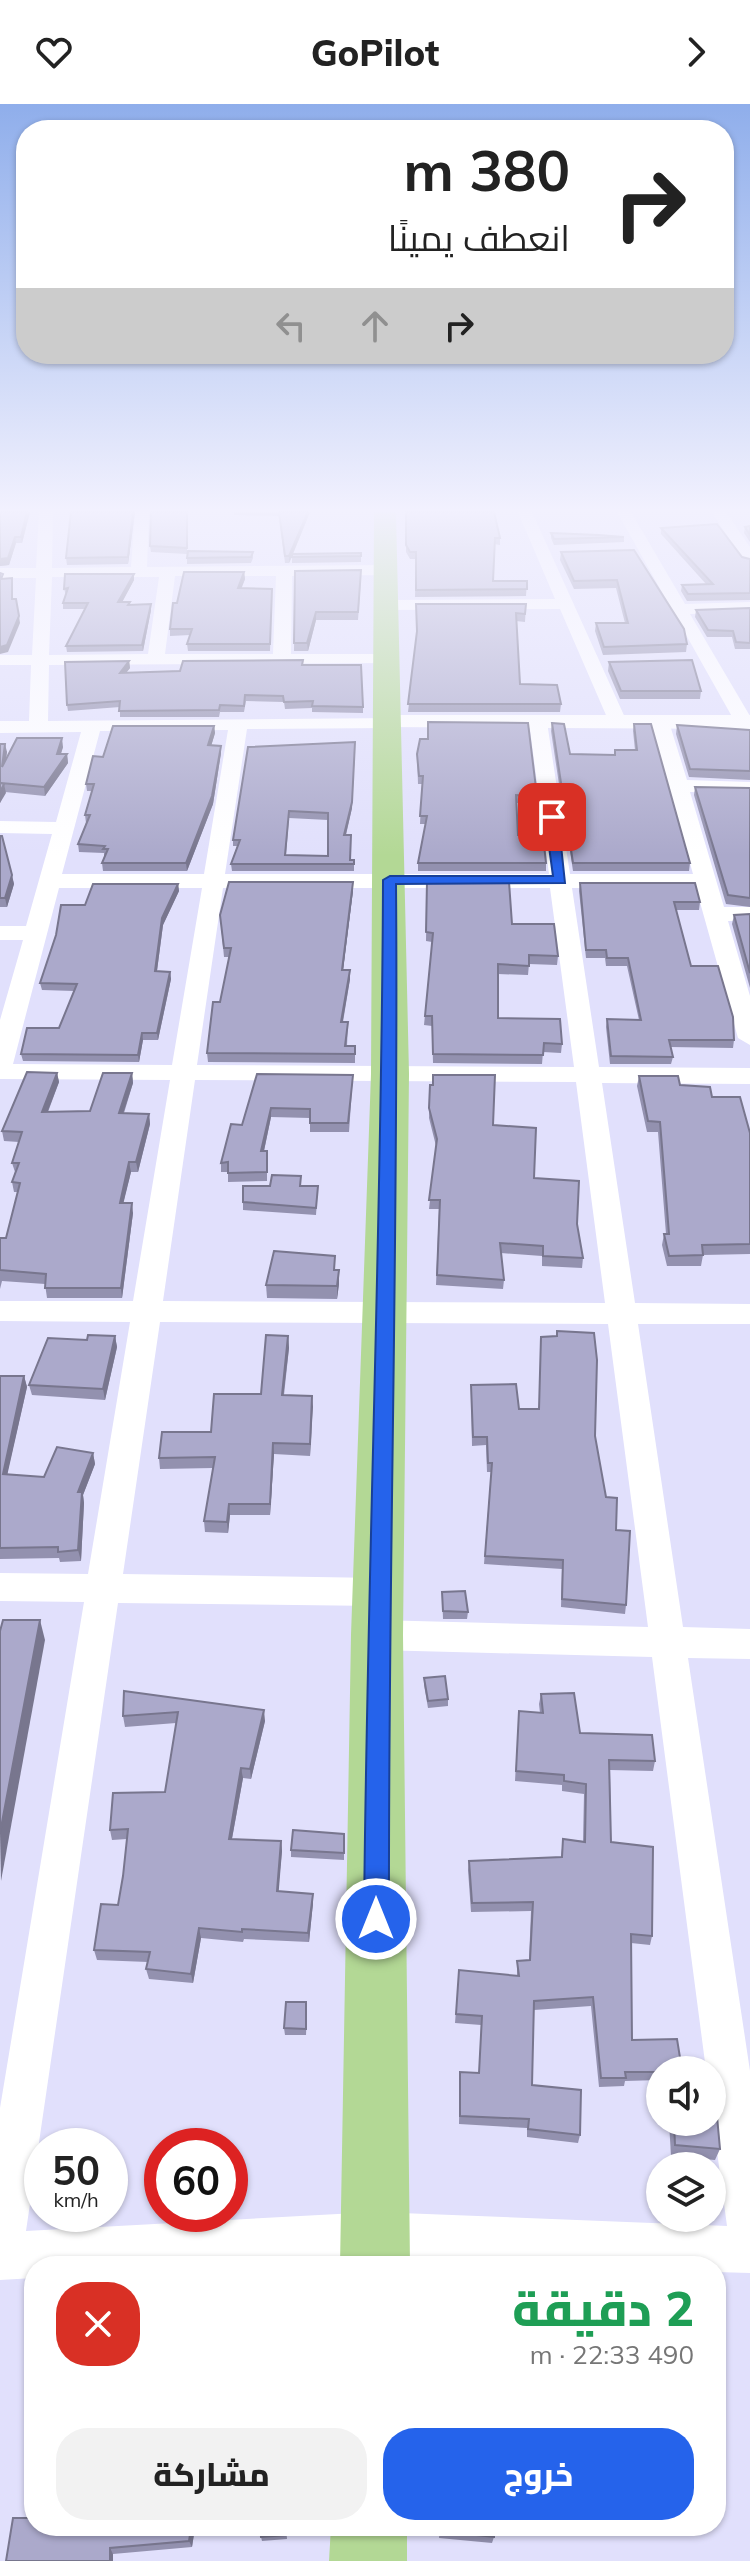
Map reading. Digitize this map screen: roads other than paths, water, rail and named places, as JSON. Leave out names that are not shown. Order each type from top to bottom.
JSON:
[{"type":"main road","points":[[375,2250],[378,1613],[390,1074],[388,627]]},
{"type":"main road","points":[[368,2561],[369,2536]]},
{"type":"street","points":[[38,726],[43,627]]},
{"type":"street","points":[[156,659],[160,627]]},
{"type":"street","points":[[282,659],[283,627]]},
{"type":"street","points":[[580,627],[600,663],[618,722]]},
{"type":"street","points":[[687,627],[701,660],[747,722]]},
{"type":"street","points":[[0,660],[388,659]]},
{"type":"street","points":[[0,727],[388,722],[747,722]]},
{"type":"street","points":[[538,722],[750,2226]]},
{"type":"street","points":[[660,722],[750,1038]]},
{"type":"street","points":[[238,724],[0,2253],[750,2250]]},
{"type":"street","points":[[92,726],[0,1068],[750,1076]]},
{"type":"street","points":[[678,786],[750,788]]},
{"type":"street","points":[[0,827],[64,828]]},
{"type":"street","points":[[50,881],[705,881]]},
{"type":"street","points":[[716,914],[750,914]]},
{"type":"street","points":[[0,933],[36,933]]},
{"type":"street","points":[[0,1311],[750,1314]]},
{"type":"street","points":[[0,1587],[102,1588],[668,1643],[750,1644]]}]
